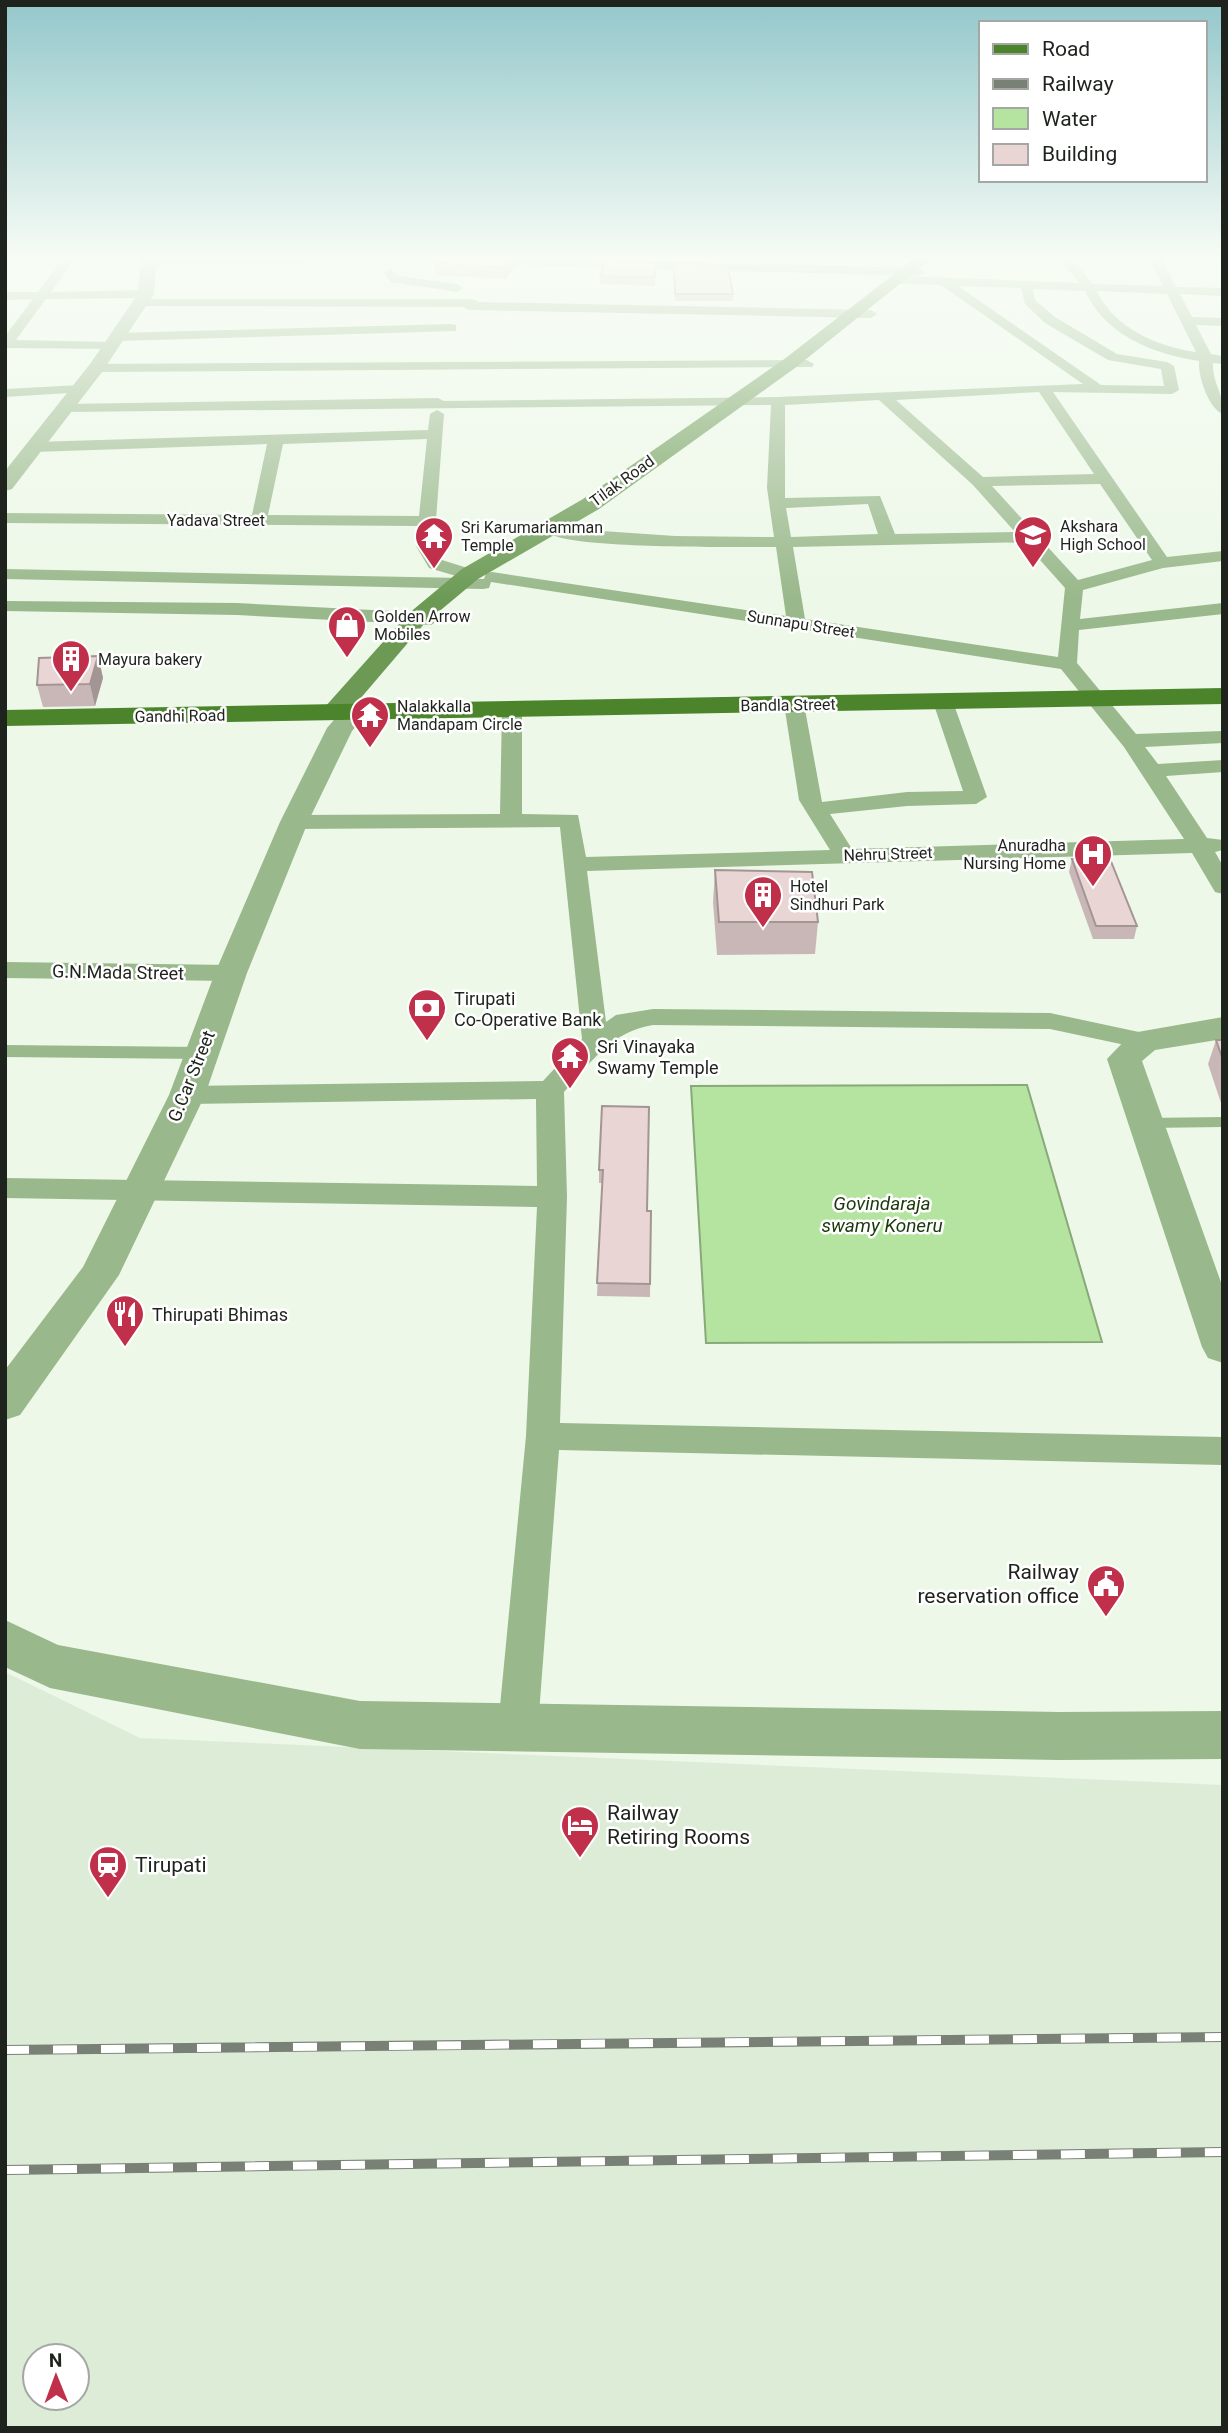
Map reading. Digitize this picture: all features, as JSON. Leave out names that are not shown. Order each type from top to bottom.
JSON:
[{"type":"main road","name":"Tilak Road","points":[[342,718],[423,619],[591,504],[740,395],[783,379],[792,372]]},
{"type":"main road","name":"Tilak Road","points":[[478,580],[558,533],[740,395]]},
{"type":"main road","name":"Bandla Street","points":[[342,718],[512,710],[1223,696]]},
{"type":"main road","name":"Gandhi Road","points":[[5,718],[342,718]]},
{"type":"street","points":[[7,479],[93,372]]},
{"type":"street","points":[[449,372],[438,404],[425,547],[435,564],[478,580]]},
{"type":"street","points":[[606,372],[783,379],[883,396],[1095,386],[1199,391]]},
{"type":"street","points":[[1074,372],[1095,386]]},
{"type":"street","points":[[1174,372],[1223,410]]},
{"type":"street","points":[[1199,391],[1205,374],[1223,375]]},
{"type":"street","points":[[783,379],[778,503],[796,623]]},
{"type":"street","points":[[1043,388],[1102,479],[1162,563]]},
{"type":"street","points":[[5,393],[80,389]]},
{"type":"street","points":[[65,408],[438,404],[740,395]]},
{"type":"street","points":[[883,396],[979,482],[1074,587],[1067,664],[1097,697],[1149,771],[1211,845],[1223,887]]},
{"type":"street","points":[[34,447],[436,434]]},
{"type":"street","points":[[259,520],[276,439]]},
{"type":"street","points":[[979,482],[1102,479]]},
{"type":"street","points":[[778,503],[874,499],[888,540]]},
{"type":"street","name":"Yadava Street","points":[[5,518],[427,521]]},
{"type":"street","points":[[558,533],[628,541],[783,542],[1029,537]]},
{"type":"street","points":[[1074,587],[1162,563],[1223,556]]},
{"type":"street","points":[[5,574],[478,580]]},
{"type":"street","name":"Sunnapu Street","points":[[478,580],[796,623],[1067,664]]},
{"type":"street","points":[[5,606],[237,609],[423,619]]},
{"type":"street","points":[[1070,626],[1223,608]]},
{"type":"street","points":[[815,809],[907,799],[976,797],[943,702]]},
{"type":"street","points":[[794,704],[810,800],[845,856]]},
{"type":"street","points":[[511,821],[512,710]]},
{"type":"street","name":"G.Car Street","points":[[5,1403],[99,1275],[137,1192],[187,1095],[231,973],[294,822],[342,718]]},
{"type":"street","points":[[1129,741],[1223,737]]},
{"type":"street","points":[[1149,771],[1223,766]]},
{"type":"street","points":[[294,822],[570,820],[595,1041]]},
{"type":"street","name":"Nehru Street","points":[[575,863],[1211,845]]},
{"type":"street","name":"G.N.Mada Street","points":[[5,970],[231,973]]},
{"type":"street","points":[[518,1727],[543,1436],[552,1196],[550,1090],[595,1041],[625,1021],[667,1017],[1050,1021],[1144,1041],[1223,1028]]},
{"type":"street","points":[[1144,1041],[1124,1059],[1223,1347]]},
{"type":"street","points":[[5,1051],[201,1053]]},
{"type":"street","points":[[187,1095],[550,1090]]},
{"type":"street","points":[[5,1188],[552,1196]]},
{"type":"street","points":[[543,1436],[1223,1451]]},
{"type":"street","points":[[5,1642],[50,1666],[360,1725],[1059,1736],[1223,1735]]},
{"type":"lane","points":[[1146,1123],[1223,1122]]},
{"type":"shaded area","points":[[5,1672],[140,1738],[1223,1785],[1223,2428],[5,2428]]},
{"type":"water","name":"Govindaraja swamy Koneru","points":[[1027,1085],[1102,1342],[706,1343],[691,1086]]},
{"type":"building","points":[[98,656],[90,684],[37,685],[39,658]]},
{"type":"building","points":[[1072,859],[1110,859],[1137,926],[1096,926]]},
{"type":"building","points":[[715,870],[812,872],[818,922],[719,922]]},
{"type":"building","points":[[1216,1040],[1223,1040],[1223,1060]]},
{"type":"building","points":[[602,1106],[649,1107],[647,1211],[651,1211],[650,1284],[597,1283],[603,1170],[599,1170]]},
{"type":"railway","points":[[5,2050],[1223,2037]]},
{"type":"railway","points":[[5,2170],[1223,2152]]},
{"type":"place","name":"Akshara High School","points":[[1033,569]]},
{"type":"place","name":"Sri Karumariamman Temple","points":[[434,570]]},
{"type":"place","name":"Golden Arrow Mobiles","points":[[347,659]]},
{"type":"place","name":"Mayura bakery","points":[[71,693]]},
{"type":"place","name":"Nalakkalla Mandapam Circle","points":[[370,749]]},
{"type":"place","name":"Anuradha Nursing Home","points":[[1093,888]]},
{"type":"place","name":"Hotel Sindhuri Park","points":[[763,929]]},
{"type":"place","name":"Tirupati Co-Operative Bank","points":[[427,1042]]},
{"type":"place","name":"Sri Vinayaka Swamy Temple","points":[[570,1090]]},
{"type":"place","name":"Thirupati Bhimas","points":[[125,1348]]},
{"type":"place","name":"Railway reservation office","points":[[1106,1618]]},
{"type":"place","name":"Railway Retiring Rooms","points":[[580,1859]]},
{"type":"place","name":"Tirupati","points":[[108,1899]]}]
